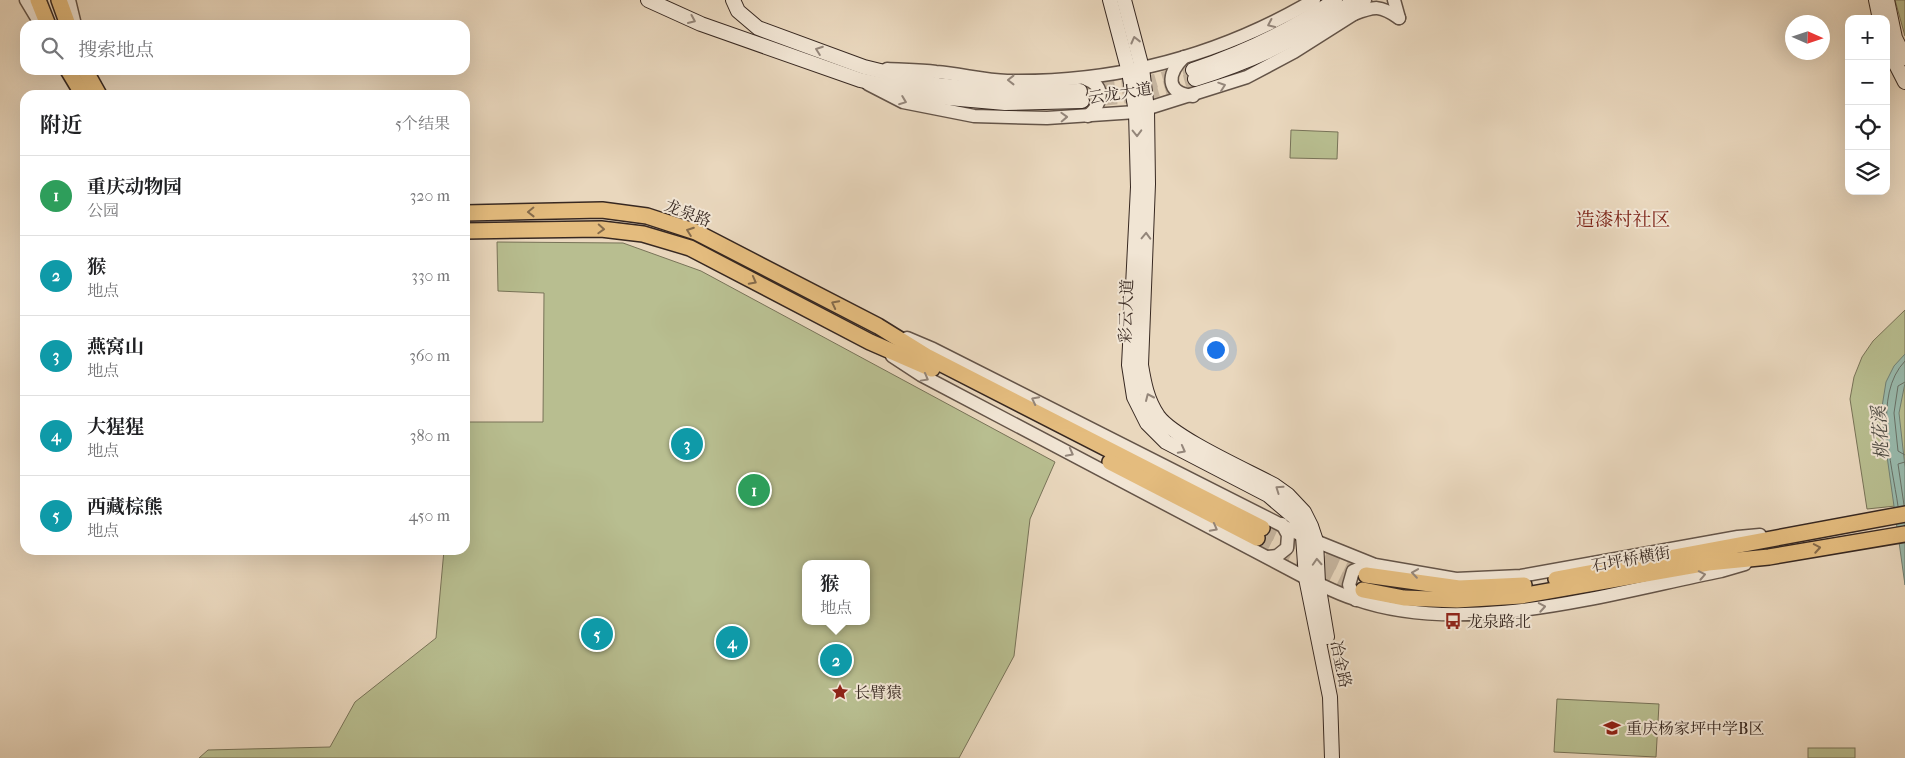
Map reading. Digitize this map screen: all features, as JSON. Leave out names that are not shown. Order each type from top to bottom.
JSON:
[{"type":"main road","points":[[38,0],[46,20]]},
{"type":"main road","points":[[59,0],[66,20]]},
{"type":"main road","name":"云龙大道","points":[[648,0],[701,24],[937,97],[1005,103],[1083,90]]},
{"type":"main road","name":"云龙大道","points":[[733,0],[738,11],[758,28],[862,73]]},
{"type":"main road","name":"彩云大道","points":[[1110,0],[1136,70]]},
{"type":"main road","name":"彩云大道","points":[[1124,0],[1142,110],[1129,366],[1134,397],[1147,423],[1166,442],[1268,495],[1295,518],[1310,538]]},
{"type":"main road","points":[[1335,0],[1288,30],[1194,75],[1241,65],[1290,42],[1355,0]]},
{"type":"main road","points":[[1876,0],[1879,15]]},
{"type":"main road","points":[[1887,0],[1895,38],[1905,58]]},
{"type":"main road","points":[[1890,53],[1905,82]]},
{"type":"main road","points":[[71,75],[79,90]]},
{"type":"main road","points":[[88,75],[96,90]]},
{"type":"main road","name":"龙泉路","points":[[470,213],[602,210],[647,216],[696,232],[878,326],[928,357],[1259,533],[925,365],[870,342],[690,248],[642,234],[601,228],[470,231]]},
{"type":"main road","name":"石坪桥横街","points":[[1365,582],[1459,588],[1521,586],[1905,514]]},
{"type":"main road","name":"石坪桥横街","points":[[1365,582],[1404,598],[1440,599],[1521,596],[1708,563],[1769,557],[1905,534]]},
{"type":"main road","points":[[1310,538],[1312,581]]},
{"type":"main road","name":"冶金路","points":[[1312,581],[1330,697],[1332,758]]},
{"type":"main road","name":"冶金路","points":[[1312,581],[1339,694],[1340,758]]},
{"type":"street","points":[[26,0],[38,20]]},
{"type":"street","points":[[69,0],[74,20]]},
{"type":"street","name":"云龙大道","points":[[862,73],[936,72],[1083,90],[1136,70],[1226,45],[1283,18],[1314,0]]},
{"type":"street","name":"云龙大道","points":[[862,73],[903,102],[939,111],[974,116],[1008,118],[1088,116],[1142,110],[1194,96],[1247,77],[1294,52],[1354,14],[1365,0]]},
{"type":"street","points":[[1354,14],[1370,8],[1385,8],[1399,18],[1394,0]]},
{"type":"street","points":[[1184,58],[1172,73],[1172,82],[1175,90],[1182,95],[1194,96]]},
{"type":"street","points":[[1083,90],[1093,81],[1099,87],[1101,95],[1100,104],[1088,116]]},
{"type":"street","points":[[878,326],[934,349],[1310,538],[1365,582]]},
{"type":"street","points":[[870,342],[921,376],[1312,581],[1365,582]]},
{"type":"street","points":[[1268,557],[1277,556],[1287,548],[1288,535],[1282,524]]},
{"type":"green space","points":[[1895,0],[1905,0],[1905,36]]},
{"type":"green space","points":[[1291,130],[1338,132],[1337,159],[1290,158]]},
{"type":"green space","points":[[497,242],[623,243],[701,271],[1055,462],[1030,519],[1014,656],[959,758],[199,758],[208,750],[330,747],[355,702],[436,638],[444,555],[470,555],[470,422],[543,422],[544,293],[498,291]]},
{"type":"green space","points":[[1905,310],[1905,505],[1867,509],[1850,399],[1854,377],[1862,357],[1873,341]]},
{"type":"green space","points":[[1557,699],[1659,704],[1656,757],[1554,752]]},
{"type":"green space","points":[[1808,748],[1855,748],[1855,758],[1808,758]]},
{"type":"water","points":[[1905,354],[1905,383],[1899,413],[1905,467],[1905,585],[1881,413],[1886,382],[1894,366]]},
{"type":"tunnel","points":[[1080,91],[1137,86],[1193,70]]},
{"type":"tunnel","points":[[1082,101],[1139,95],[1195,79]]},
{"type":"tunnel","points":[[1262,528],[1366,575]]},
{"type":"tunnel","points":[[1257,538],[1361,589]]},
{"type":"place","name":"燕窝山","points":[[687,444]]},
{"type":"place","name":"重庆动物园","points":[[754,490]]},
{"type":"place","name":"龙泉路北","points":[[1453,621]]},
{"type":"place","name":"西藏棕熊","points":[[597,634]]},
{"type":"place","name":"大猩猩","points":[[732,642]]},
{"type":"place","name":"猴","points":[[836,660]]},
{"type":"place","name":"长臂猿","points":[[840,692]]},
{"type":"place","name":"重庆杨家坪中学B区","points":[[1612,728]]},
{"type":"district","name":"造漆村社区","points":[[1623,220]]},
{"type":"water label","name":"桃花溪","points":[[1881,433]]}]
